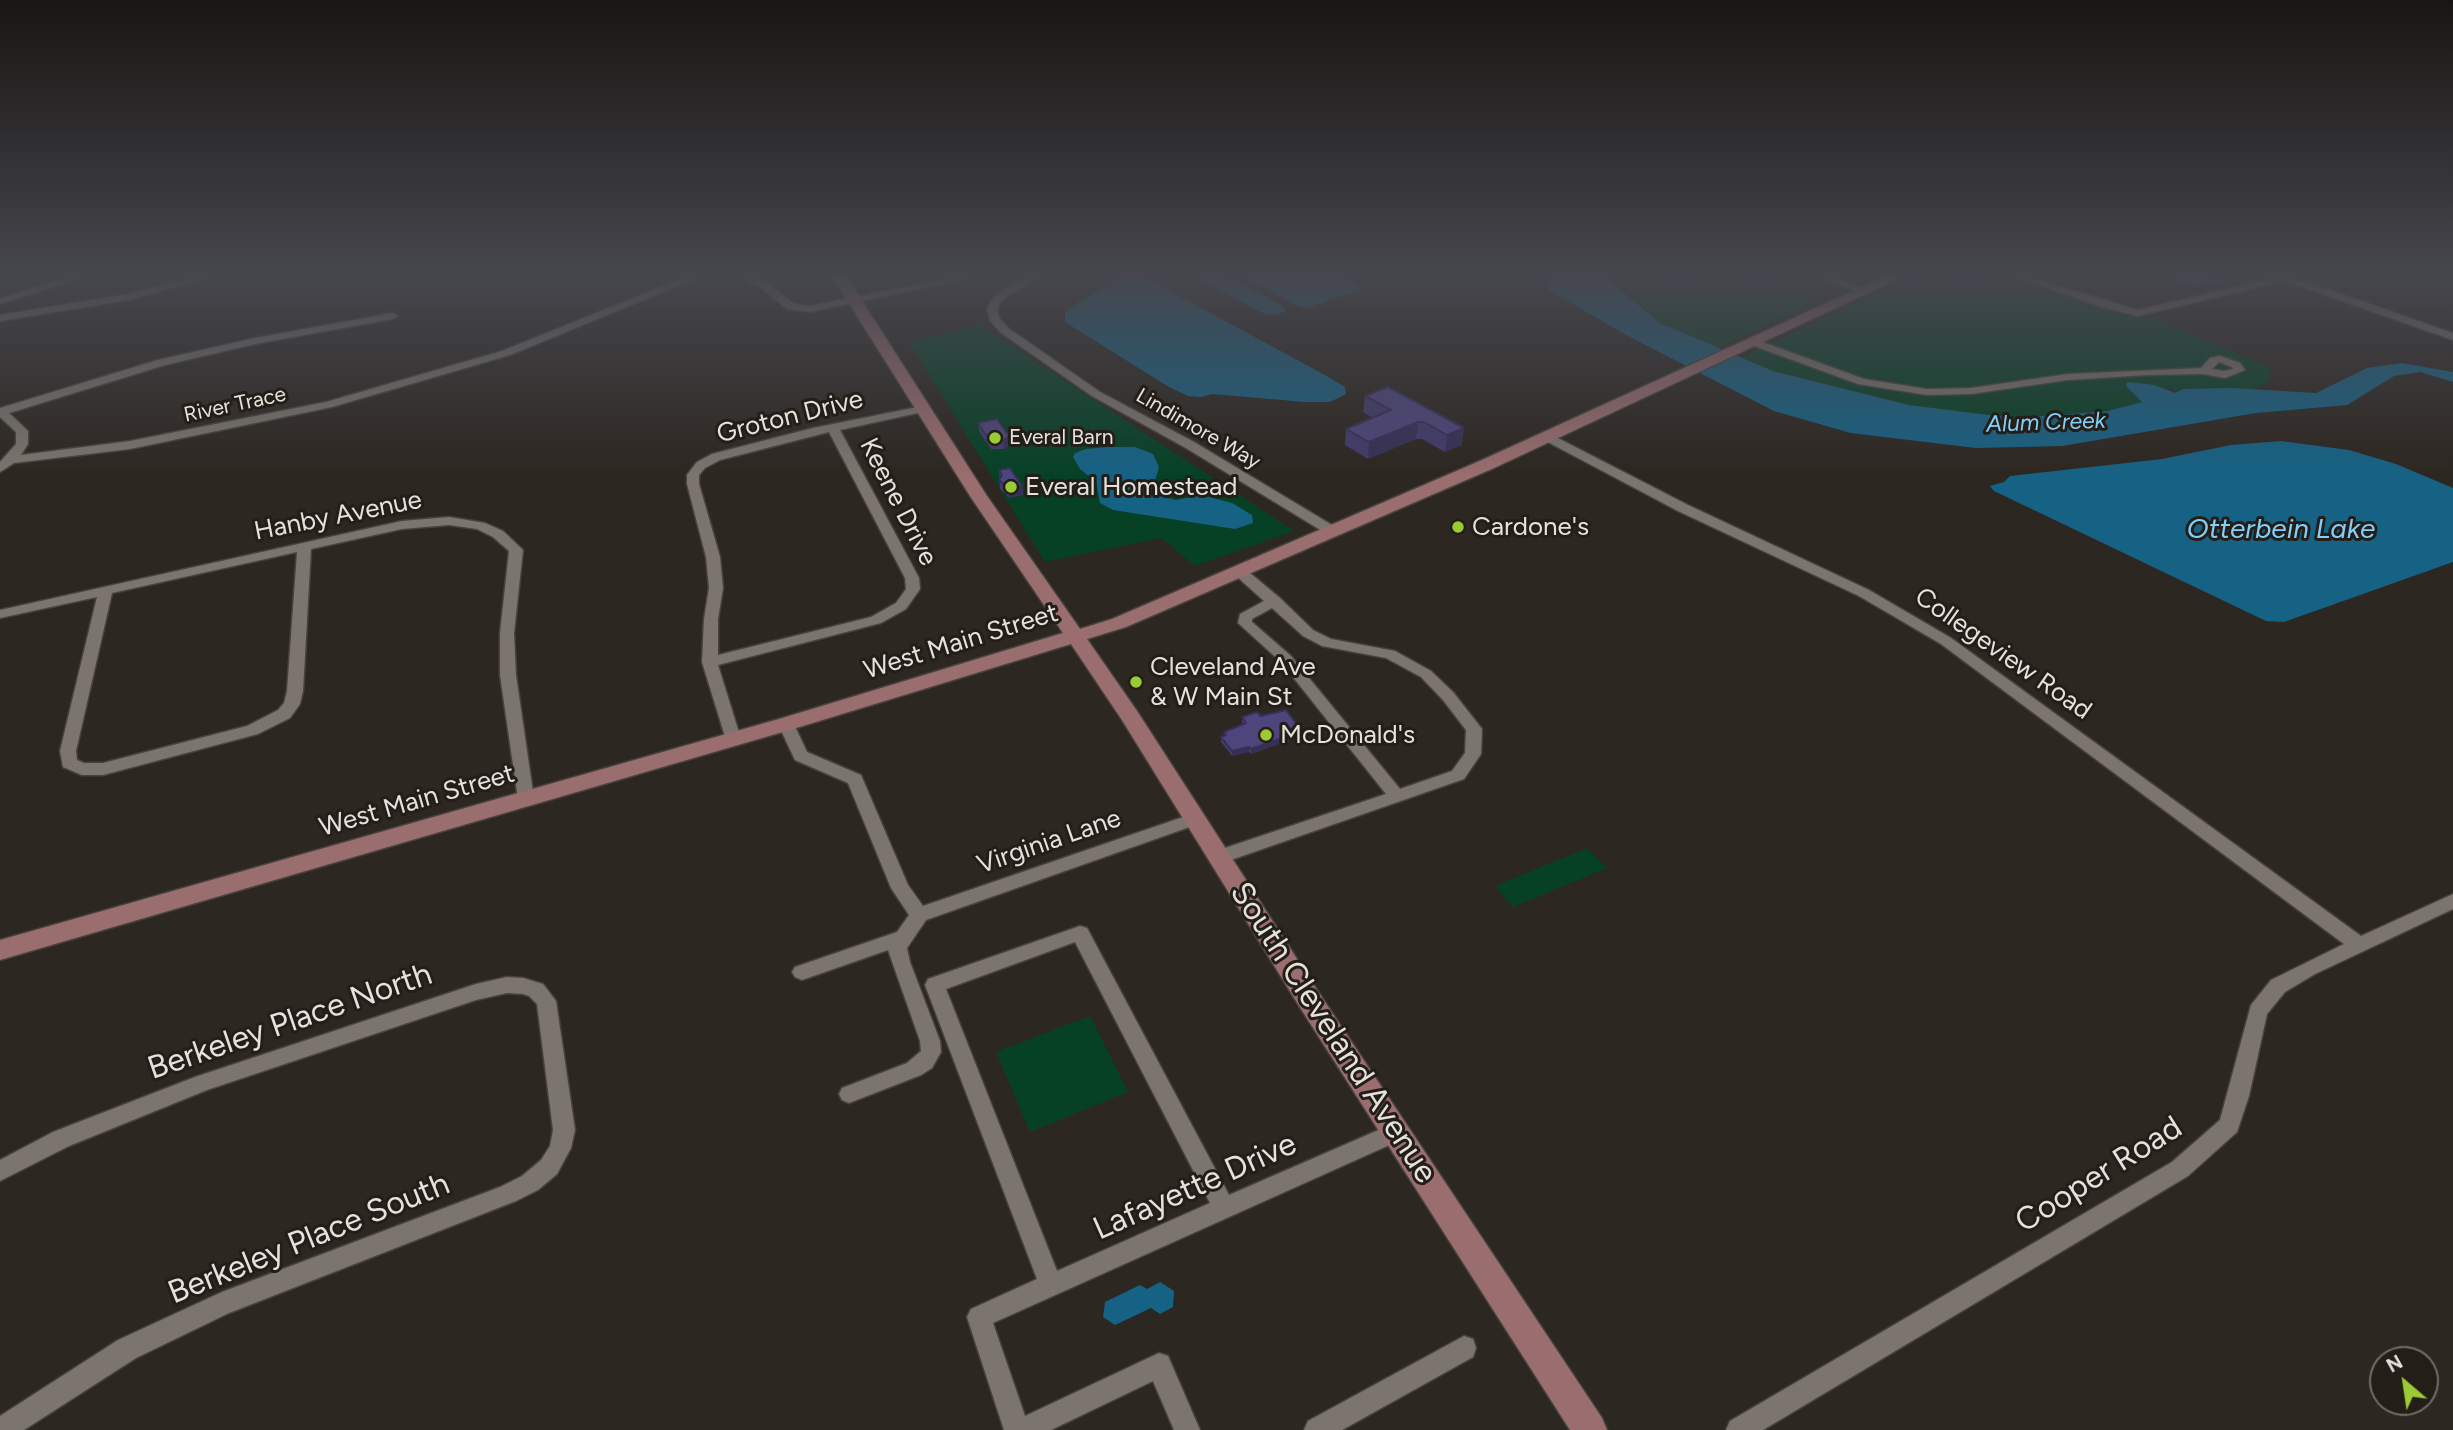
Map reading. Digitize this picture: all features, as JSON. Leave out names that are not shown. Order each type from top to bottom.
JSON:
[{"type":"main road","name":"South Cleveland Avenue","points":[[881,343],[1075,638],[1130,716],[1590,1430]]},
{"type":"main road","name":"West Main Street","points":[[0,950],[786,724],[1119,623],[1548,437],[1753,343]]},
{"type":"street","points":[[5,464],[22,444],[22,432],[1,412],[162,362],[247,343]]},
{"type":"street","name":"River Trace","points":[[5,464],[130,445],[341,401],[506,353],[531,343]]},
{"type":"street","name":"Lindimore Way","points":[[1022,343],[1096,394],[1190,445],[1332,531]]},
{"type":"street","points":[[1748,345],[1862,382],[1927,392],[1971,391],[2068,377],[2204,371]]},
{"type":"street","name":"Groton Drive","points":[[733,739],[710,662],[711,619],[716,588],[693,475],[701,465],[716,457],[923,408]]},
{"type":"street","name":"Keene Drive","points":[[710,662],[876,620],[901,606],[913,589],[912,578],[833,428]]},
{"type":"street","name":"Collegeview Road","points":[[1548,437],[1683,508],[1864,593],[1946,641],[2360,945]]},
{"type":"street","name":"Hanby Avenue","points":[[0,614],[402,525],[467,522],[498,534],[516,551],[507,633],[508,675],[526,799]]},
{"type":"street","points":[[106,590],[68,751],[69,763],[82,769],[103,769],[181,749],[269,723],[284,714],[292,704],[295,691],[304,547]]},
{"type":"street","points":[[1219,857],[1458,775],[1473,754],[1474,729],[1448,696],[1426,674],[1390,654],[1327,643],[1308,633],[1239,571]]},
{"type":"street","points":[[1275,601],[1245,617],[1245,623],[1286,659],[1397,796]]},
{"type":"street","points":[[786,724],[801,756],[855,779],[900,888],[919,915],[897,947],[900,962],[930,1041],[931,1052],[925,1062],[914,1069],[849,1094]]},
{"type":"street","name":"Virginia Lane","points":[[919,915],[1195,819]]},
{"type":"street","name":"Cooper Road","points":[[1740,1430],[2189,1162],[2229,1125],[2239,1096],[2258,1011],[2278,986],[2453,901]]},
{"type":"street","points":[[1051,1286],[935,985],[1080,933],[1224,1208]]},
{"type":"street","points":[[802,972],[902,938]]},
{"type":"street","name":"Berkeley Place North","points":[[0,1171],[61,1139],[202,1083],[476,992],[507,985],[536,990],[546,1001],[555,1063]]},
{"type":"street","name":"Berkeley Place South","points":[[1,1430],[127,1349],[222,1304],[508,1194],[530,1183],[549,1167],[560,1148],[564,1130],[555,1063]]},
{"type":"street","name":"Lafayette Drive","points":[[1017,1430],[979,1317],[1397,1131]]},
{"type":"street","points":[[1332,1426],[1464,1348]]},
{"type":"street","points":[[1024,1430],[1159,1365],[1187,1430]]},
{"type":"green space","points":[[909,343],[1008,343],[1294,531],[1195,566],[1161,538],[1045,562]]},
{"type":"green space","points":[[1702,343],[1729,343],[1715,349]]},
{"type":"green space","points":[[1773,343],[2211,343],[2270,368],[2268,382],[2223,403],[2155,385],[2126,386],[2143,402],[2108,411],[2014,418],[1909,405],[1773,371],[1741,358]]},
{"type":"green space","points":[[1587,848],[1607,868],[1513,907],[1495,886]]},
{"type":"green space","points":[[1090,1016],[1128,1092],[1030,1132],[996,1052]]},
{"type":"water","points":[[1098,343],[1265,343],[1345,387],[1346,394],[1330,402],[1305,402],[1212,394],[1188,396]]},
{"type":"water","name":"Alum Creek","points":[[1641,343],[1706,343],[1773,371],[1909,405],[2014,418],[2108,411],[2142,402],[2126,386],[2127,382],[2155,385],[2175,393],[2183,389],[2232,388],[2316,393],[2367,368],[2402,363],[2453,372],[2453,382],[2420,372],[2394,376],[2347,405],[2256,413],[2062,446],[1976,448],[1851,433],[1774,411]]},
{"type":"water","name":"Otterbein Lake","points":[[2281,441],[2349,450],[2396,464],[2453,488],[2453,562],[2284,622],[2266,621],[1994,491],[1990,486],[2004,482],[2010,476],[2162,459],[2231,445]]},
{"type":"water","points":[[1135,447],[1153,454],[1159,467],[1151,494],[1176,500],[1201,495],[1232,503],[1252,515],[1253,523],[1235,529],[1113,510],[1100,503],[1096,482],[1080,469],[1073,457],[1075,453],[1086,449]]},
{"type":"water","points":[[1160,1282],[1174,1291],[1173,1307],[1160,1314],[1151,1308],[1115,1325],[1103,1317],[1105,1302],[1140,1285],[1147,1289]]},
{"type":"building","points":[[1388,387],[1464,428],[1447,435],[1424,422],[1418,422],[1369,442],[1346,429],[1391,410],[1365,396]]},
{"type":"building","points":[[997,419],[1009,436],[1003,441],[990,441],[978,423]]},
{"type":"building","points":[[1010,468],[1022,486],[1009,489],[999,480],[1002,475],[999,470]]},
{"type":"building","name":"McDonald's","points":[[1286,710],[1302,731],[1251,749],[1249,747],[1232,751],[1221,737],[1226,735],[1224,732],[1246,723],[1242,717],[1257,712],[1261,716]]},
{"type":"place","name":"Everal Barn","points":[[995,438]]},
{"type":"place","name":"Everal Homestead","points":[[1011,487]]},
{"type":"place","name":"Cardone's","points":[[1458,527]]},
{"type":"place","name":"Cleveland Ave & W Main St","points":[[1136,682]]},
{"type":"place","name":"McDonald's","points":[[1266,735]]}]
